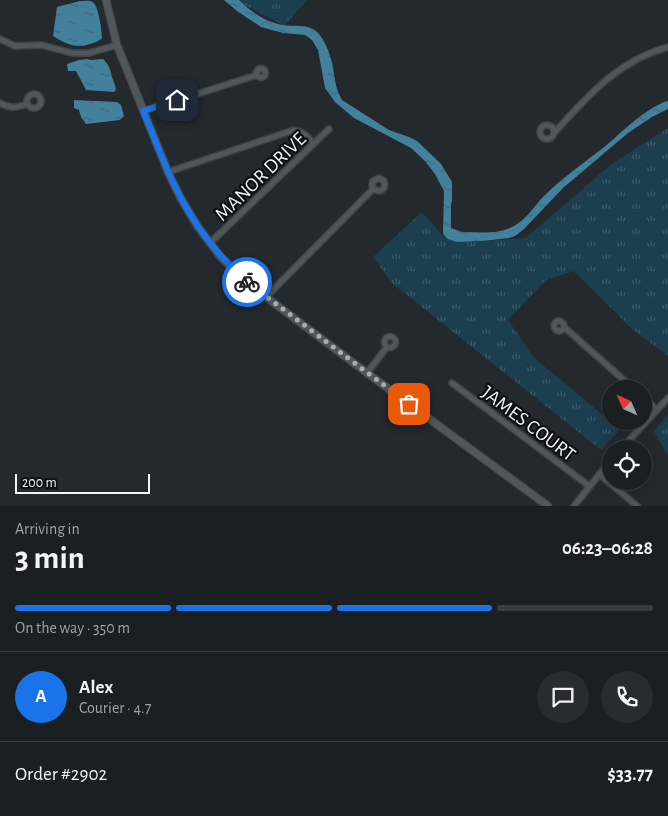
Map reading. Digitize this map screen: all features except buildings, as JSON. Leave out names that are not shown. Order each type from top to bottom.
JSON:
[{"type":"street","points":[[106,0],[117,45],[168,172],[198,227],[220,256],[266,297],[548,506]]},
{"type":"street","points":[[0,39],[15,46],[49,46],[65,52],[78,54],[117,45]]},
{"type":"street","points":[[554,134],[612,74],[641,56],[668,47]]},
{"type":"street","points":[[143,111],[257,75]]},
{"type":"street","points":[[0,103],[16,108],[28,104]]},
{"type":"street","name":"MANOR DRIVE","points":[[210,244],[329,129]]},
{"type":"street","points":[[168,172],[294,130],[303,133],[314,144]]},
{"type":"street","points":[[266,297],[373,189]]},
{"type":"street","points":[[564,327],[624,380]]},
{"type":"street","points":[[367,373],[386,347]]},
{"type":"street","name":"JAMES COURT","points":[[452,383],[589,486]]},
{"type":"street","points":[[629,440],[668,398]]},
{"type":"street","points":[[652,405],[657,410]]},
{"type":"street","points":[[574,506],[602,470]]},
{"type":"street","points":[[599,474],[637,506]]},
{"type":"green space","points":[[235,0],[307,0],[284,26]]},
{"type":"green space","points":[[668,128],[668,356],[632,329],[574,271],[546,280],[508,320],[534,358],[602,414],[602,430],[619,430],[610,440],[602,440],[601,450],[393,284],[373,257],[422,212],[442,235],[469,242],[526,238],[610,165]]},
{"type":"green space","points":[[668,414],[668,454],[654,431]]},
{"type":"water","points":[[224,0],[239,0],[262,18],[278,24],[300,26],[315,30],[329,53],[337,90],[342,100],[389,130],[417,141],[441,164],[452,182],[451,228],[462,232],[495,232],[514,226],[523,220],[544,196],[560,182],[642,115],[668,101],[668,109],[628,133],[563,188],[515,236],[482,241],[457,242],[448,239],[443,232],[444,191],[435,174],[411,148],[354,118],[335,102],[325,88],[318,50],[312,40],[305,35],[283,33],[261,27]]},
{"type":"water","points":[[80,1],[90,1],[95,5],[100,20],[102,39],[83,46],[77,46],[53,36],[57,7]]},
{"type":"water","points":[[87,59],[103,59],[105,61],[115,85],[116,90],[114,92],[86,90],[76,71],[68,71],[67,64]]},
{"type":"water","points":[[74,100],[117,102],[121,105],[124,116],[120,120],[86,124],[79,110],[74,108]]},
{"type":"way so far","points":[[247,282],[409,404]]},
{"type":"route","points":[[177,100],[143,111],[168,172],[198,227],[220,256],[247,282]]}]
